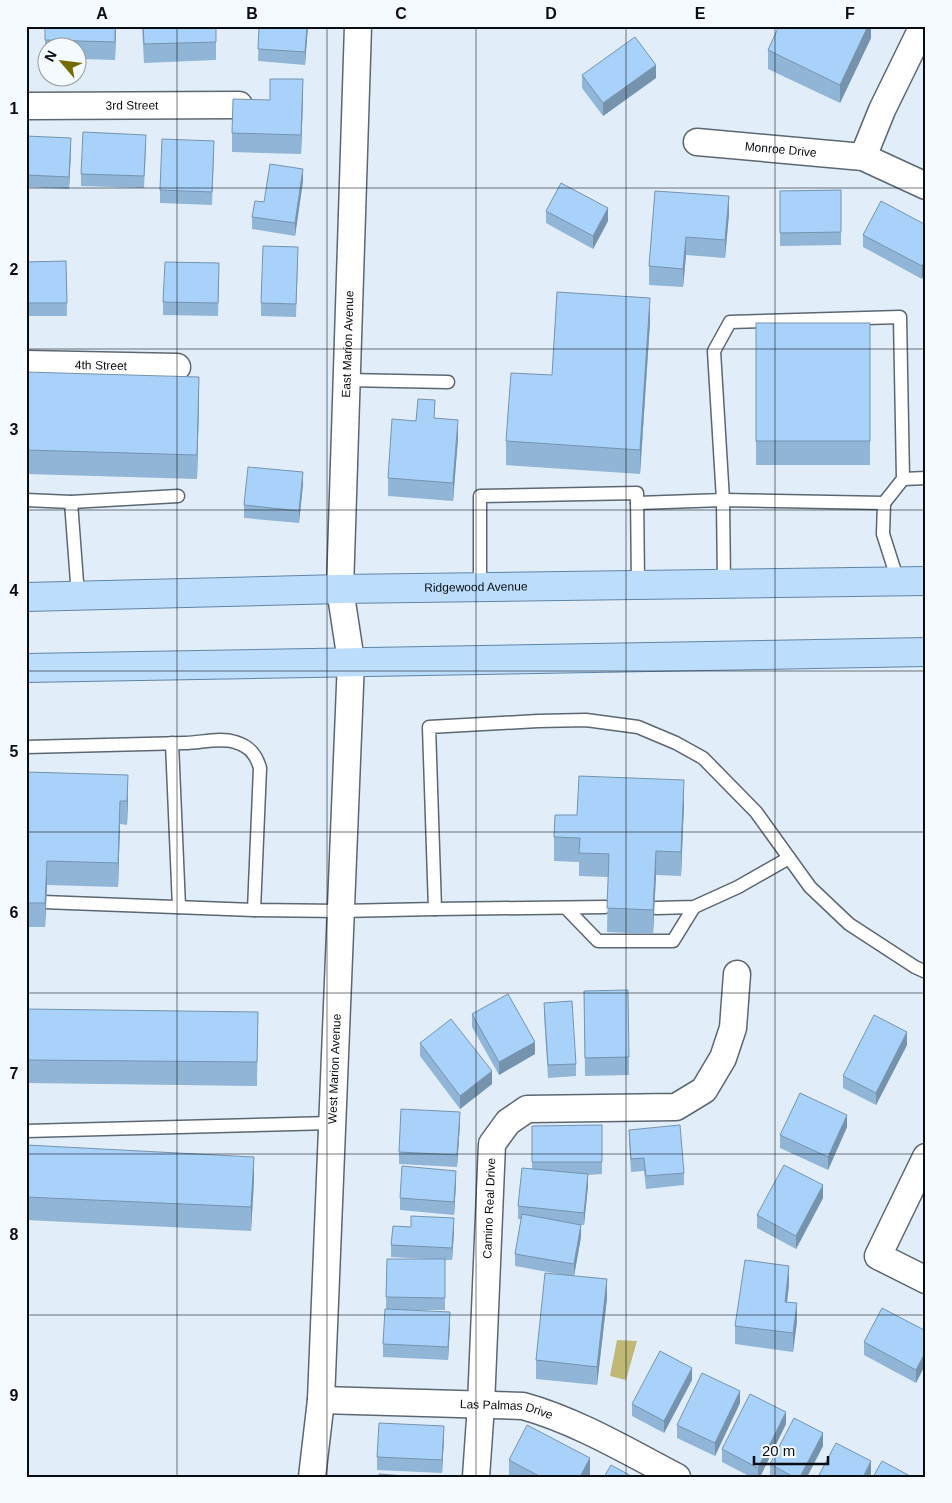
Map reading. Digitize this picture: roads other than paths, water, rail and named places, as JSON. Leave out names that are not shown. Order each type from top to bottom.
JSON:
[{"type":"main road","name":"Ridgewood Avenue","points":[[26,597],[340,589],[926,580]]},
{"type":"main road","points":[[891,652],[926,636]]},
{"type":"main road","points":[[26,668],[926,652]]},
{"type":"street","name":"East Marion Avenue","points":[[351,661],[340,589],[358,26]]},
{"type":"street","points":[[863,157],[882,110],[923,26]]},
{"type":"street","name":"3rd Street","points":[[26,106],[239,104]]},
{"type":"street","name":"Monroe Drive","points":[[697,142],[863,157],[926,186]]},
{"type":"street","name":"4th Street","points":[[26,364],[177,367]]},
{"type":"street","name":"West Marion Avenue","points":[[312,1477],[321,1400],[351,661]]},
{"type":"street","name":"Camino Real Drive","points":[[476,1477],[492,1144],[508,1122],[527,1109],[676,1107],[704,1090],[723,1058],[732,1028],[737,974]]},
{"type":"street","points":[[926,1157],[878,1256],[926,1280]]},
{"type":"street","name":"Las Palmas Drive","points":[[321,1400],[523,1406],[542,1411],[569,1422],[677,1477]]},
{"type":"lane","points":[[724,583],[723,500],[714,351],[730,322],[900,317],[914,478],[926,489]]},
{"type":"lane","points":[[346,380],[448,382]]},
{"type":"lane","points":[[637,503],[723,500],[884,503],[914,478]]},
{"type":"lane","points":[[480,588],[480,496],[637,493],[638,584]]},
{"type":"lane","points":[[26,500],[70,502],[178,496]]},
{"type":"lane","points":[[70,502],[78,596]]},
{"type":"lane","points":[[884,503],[883,534],[898,581]]},
{"type":"lane","points":[[435,908],[429,727],[586,720],[638,727],[676,743],[704,758],[756,812],[810,887],[849,924],[915,967],[926,972]]},
{"type":"lane","points":[[26,747],[219,740],[234,741],[247,748],[257,757],[260,768],[254,910]]},
{"type":"lane","points":[[172,743],[179,907]]},
{"type":"lane","points":[[656,908],[694,906],[738,887],[789,858]]},
{"type":"lane","points":[[43,902],[254,910],[341,911],[435,908],[604,907]]},
{"type":"lane","points":[[566,908],[598,941],[673,941],[694,906]]},
{"type":"lane","points":[[26,1131],[332,1123]]}]
